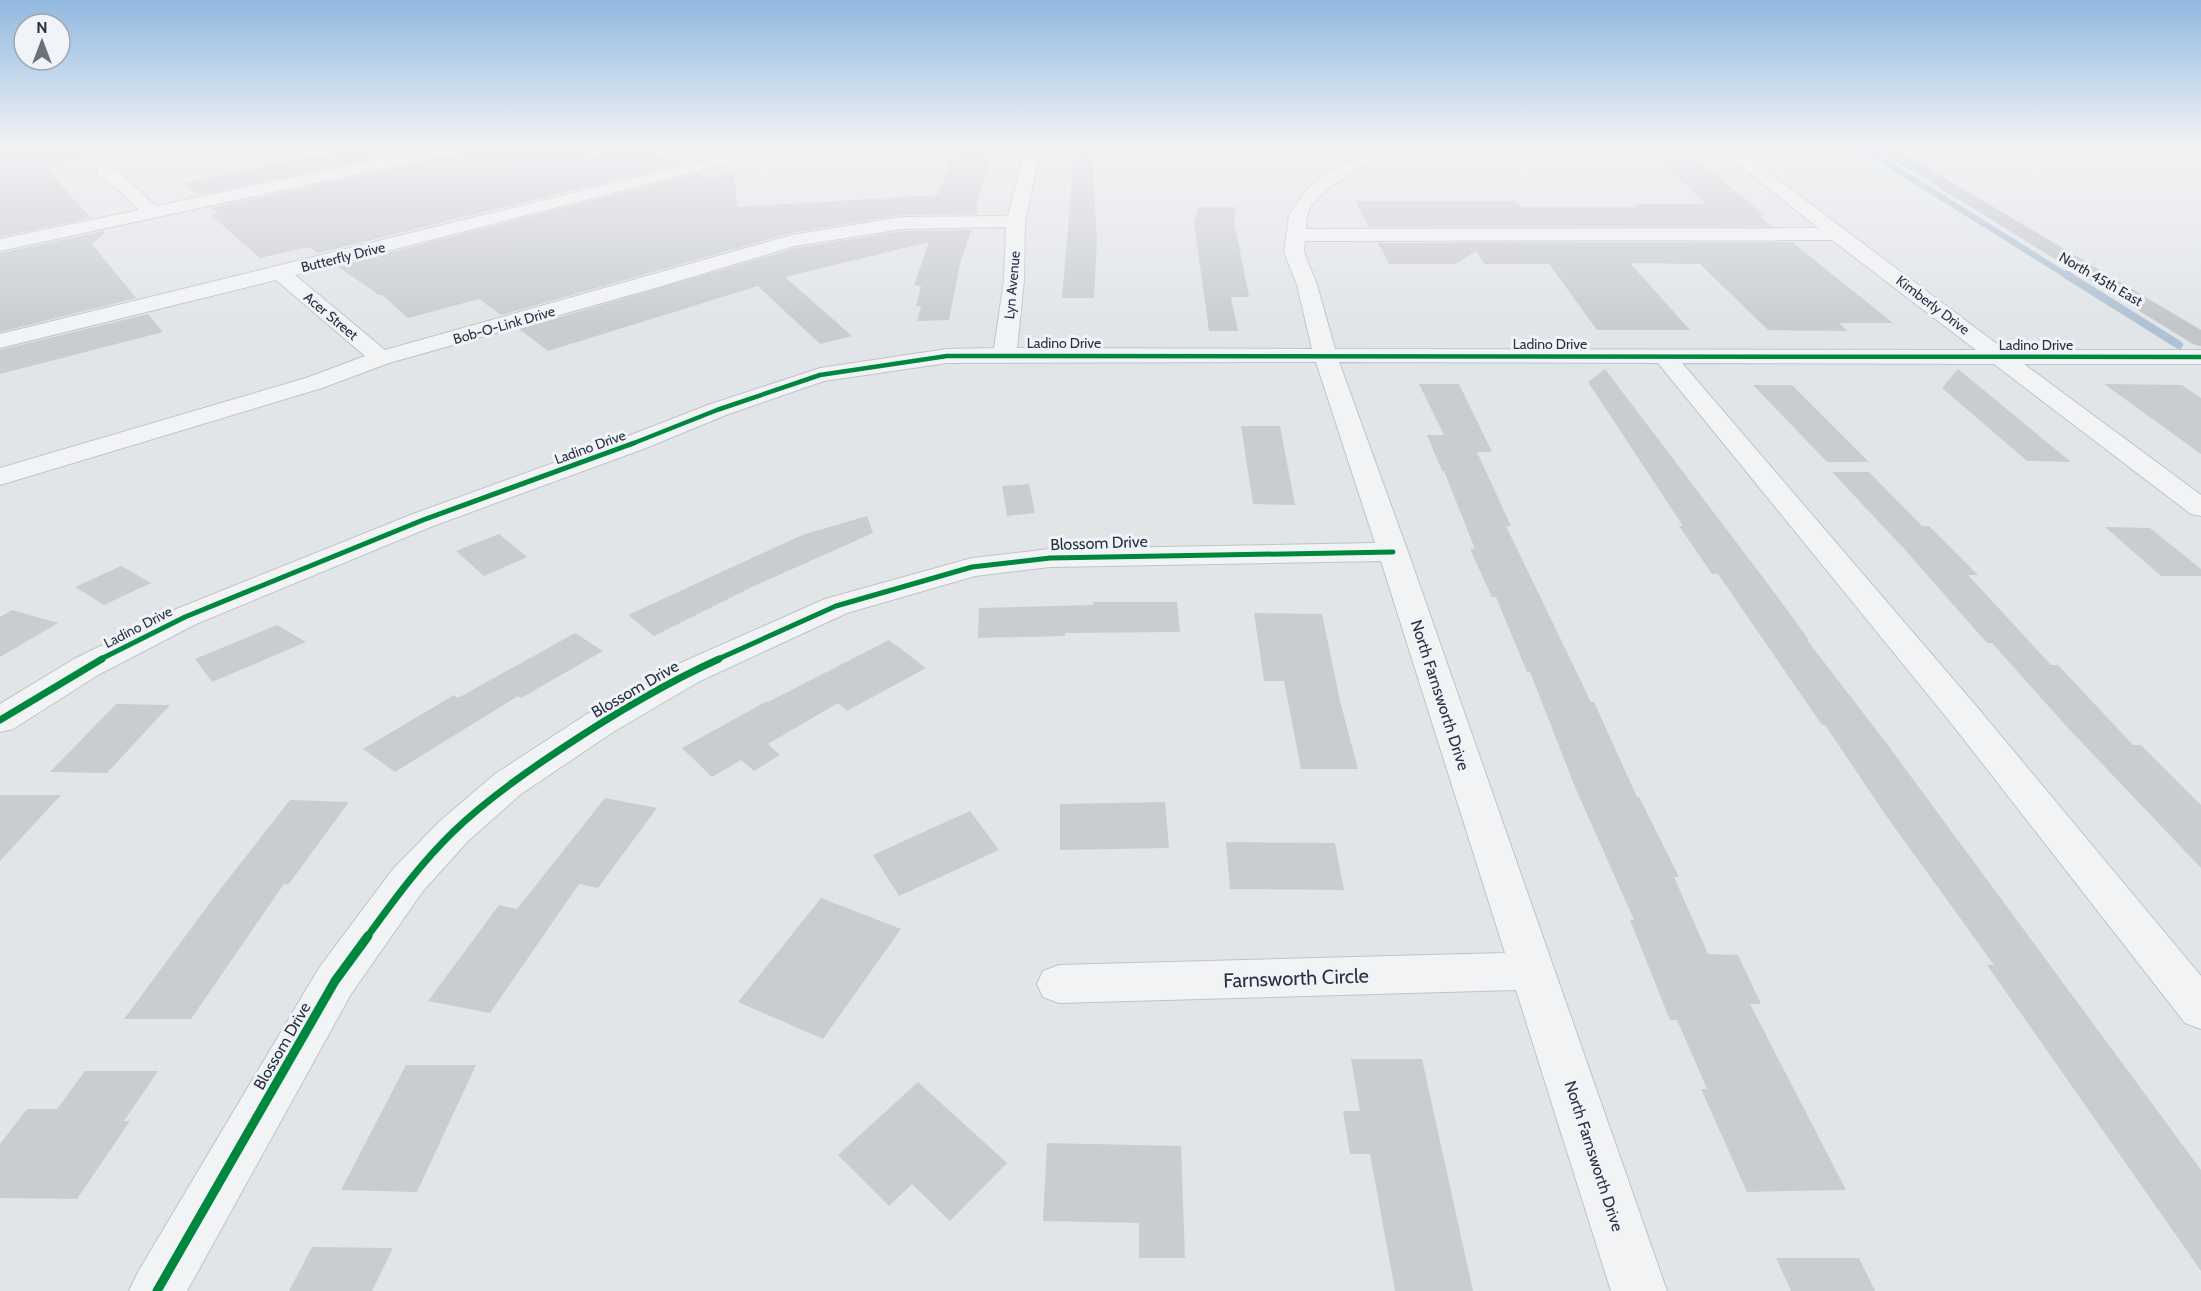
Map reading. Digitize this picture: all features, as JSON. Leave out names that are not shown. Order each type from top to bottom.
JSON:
[{"type":"main road","name":"North 45th East","points":[[1978,205],[2201,339]]},
{"type":"street","points":[[144,205],[150,211]]},
{"type":"street","points":[[0,245],[178,205]]},
{"type":"street","name":"Butterfly Drive","points":[[0,340],[280,273],[543,205]]},
{"type":"street","name":"Lyn Avenue","points":[[1005,355],[1014,280],[1016,221],[1020,205]]},
{"type":"street","name":"North Farnsworth Drive","points":[[1305,205],[1298,215],[1294,252],[1307,285],[1325,356],[1393,552],[1639,1291]]},
{"type":"street","name":"Kimberly Drive","points":[[1800,205],[2201,508]]},
{"type":"street","name":"Bob-O-Link Drive","points":[[0,477],[314,383],[381,358],[518,321],[792,241],[902,223],[1016,221]]},
{"type":"street","points":[[1295,235],[1837,234]]},
{"type":"street","name":"Acer Street","points":[[280,273],[381,358]]},
{"type":"street","name":"Ladino Drive","points":[[0,720],[86,667],[185,617],[423,520],[637,442],[717,410],[820,375],[947,356],[1005,355],[2201,357]]},
{"type":"street","points":[[1664,356],[1964,715],[2201,1009]]},
{"type":"street","name":"Blossom Drive","points":[[157,1291],[335,981],[408,880],[454,831],[508,784],[600,723],[688,673],[836,606],[972,567],[1062,558],[1393,552]]},
{"type":"street","name":"Farnsworth Circle","points":[[1059,984],[1532,971]]},
{"type":"building","points":[[0,205],[79,205],[91,218],[0,237]]},
{"type":"building","points":[[224,205],[512,205],[318,253],[309,247],[260,258],[211,215],[218,213],[211,208]]},
{"type":"building","points":[[573,205],[976,205],[977,214],[902,215],[791,233],[501,315],[479,299],[408,318],[382,295],[337,266]]},
{"type":"building","points":[[1070,205],[1095,205],[1097,241],[1094,298],[1062,298]]},
{"type":"building","points":[[1357,205],[1520,205],[1636,207],[1634,205],[1752,205],[1765,216],[1759,216],[1771,226],[1369,227]]},
{"type":"building","points":[[1198,207],[1236,207],[1234,221],[1249,297],[1231,297],[1238,331],[1209,331],[1194,223]]},
{"type":"building","points":[[971,230],[960,264],[949,320],[917,321],[921,306],[916,306],[921,286],[914,285],[929,242],[785,277],[852,336],[820,344],[758,286],[548,351],[519,329],[796,248],[902,231]]},
{"type":"building","points":[[104,231],[105,233],[92,244],[136,298],[0,332],[0,253]]},
{"type":"building","points":[[1792,242],[1893,323],[1839,323],[1848,331],[1768,330],[1700,264],[1630,263],[1690,330],[1597,330],[1549,264],[1484,264],[1476,251],[1456,264],[1389,264],[1378,243]]},
{"type":"building","points":[[148,314],[163,332],[0,374],[0,350]]},
{"type":"building","points":[[1605,369],[1771,588],[1809,640],[1807,640],[1887,744],[2201,1170],[2201,1271],[1987,965],[1994,965],[1887,817],[1825,725],[1822,725],[1718,574],[1712,574],[1679,526],[1683,526],[1588,382]]},
{"type":"building","points":[[1958,369],[2071,462],[2027,461],[1942,388]]},
{"type":"building","points":[[1419,384],[1459,384],[1492,452],[1477,452],[1511,526],[1506,526],[1591,702],[1594,702],[1637,797],[1679,877],[1674,877],[1708,954],[1738,955],[1761,1004],[1750,1004],[1846,1190],[1747,1192],[1701,1089],[1707,1089],[1677,1020],[1670,1020],[1630,920],[1634,920],[1575,787],[1530,672],[1527,672],[1496,597],[1492,597],[1470,549],[1475,549],[1427,435],[1444,435]]},
{"type":"building","points":[[2104,384],[2182,385],[2201,398],[2201,454]]},
{"type":"building","points":[[1753,385],[1792,385],[1869,462],[1827,462]]},
{"type":"building","points":[[1241,426],[1280,426],[1295,505],[1253,504]]},
{"type":"building","points":[[1832,472],[1869,472],[1922,526],[1929,526],[1978,575],[1968,575],[2051,665],[2058,665],[2133,745],[2141,745],[2201,805],[2201,868],[2067,727],[1992,643],[1987,643],[1907,552]]},
{"type":"building","points":[[1029,484],[1035,513],[1007,516],[1002,486]]},
{"type":"building","points":[[867,516],[873,533],[754,586],[654,636],[628,615],[802,535]]},
{"type":"building","points":[[2105,527],[2150,528],[2201,569],[2201,576],[2161,576]]},
{"type":"building","points":[[499,534],[527,557],[484,576],[456,551]]},
{"type":"building","points":[[121,566],[151,583],[104,605],[75,587]]},
{"type":"building","points":[[1093,602],[1177,602],[1180,632],[1065,633],[1065,636],[978,638],[979,608],[1093,605]]},
{"type":"building","points":[[12,610],[58,623],[0,657],[0,617]]},
{"type":"building","points":[[1254,613],[1322,614],[1340,701],[1358,769],[1301,769],[1284,681],[1264,681]]},
{"type":"building","points":[[277,625],[306,642],[212,682],[195,659]]},
{"type":"building","points":[[575,633],[603,651],[521,698],[518,696],[395,772],[363,749],[454,695],[458,698]]},
{"type":"building","points":[[889,640],[926,668],[847,711],[838,703],[768,744],[780,755],[754,771],[741,760],[712,777],[682,748],[767,701]]},
{"type":"building","points":[[116,704],[170,705],[107,773],[50,772]]},
{"type":"building","points":[[0,795],[61,795],[0,861]]},
{"type":"building","points":[[605,798],[657,808],[598,888],[579,884],[490,1013],[428,1001],[499,905],[517,909]]},
{"type":"building","points":[[290,800],[349,802],[288,885],[284,884],[191,1019],[124,1019],[215,896]]},
{"type":"building","points":[[1165,802],[1169,848],[1060,850],[1060,804]]},
{"type":"building","points":[[970,811],[999,850],[899,896],[873,855]]},
{"type":"building","points":[[1226,842],[1335,843],[1344,890],[1230,889]]},
{"type":"building","points":[[821,898],[901,929],[823,1039],[738,1002]]},
{"type":"building","points":[[1351,1059],[1422,1059],[1473,1291],[1395,1291],[1370,1154],[1350,1154],[1343,1111],[1360,1111]]},
{"type":"building","points":[[406,1065],[476,1065],[417,1192],[341,1190]]},
{"type":"building","points":[[85,1071],[158,1071],[124,1121],[130,1121],[77,1199],[0,1198],[0,1144],[27,1109],[57,1109]]},
{"type":"building","points":[[918,1082],[1007,1163],[950,1221],[912,1184],[889,1206],[838,1155]]},
{"type":"building","points":[[1047,1143],[1181,1146],[1185,1258],[1139,1258],[1139,1223],[1043,1221]]},
{"type":"building","points":[[312,1247],[393,1248],[372,1291],[289,1291]]},
{"type":"building","points":[[1776,1258],[1859,1258],[1875,1291],[1791,1291]]},
{"type":"waterway","points":[[1954,205],[2069,277]]},
{"type":"waterway","points":[[2067,275],[2179,345]]},
{"type":"cycle path","points":[[0,720],[86,667],[185,617],[423,520],[637,442],[717,410],[820,375],[947,356],[1005,355],[2201,357]]},
{"type":"cycle path","points":[[157,1291],[335,981],[408,880],[454,831],[508,784],[600,723],[688,673],[836,606],[972,567],[1050,558],[1393,552]]}]
